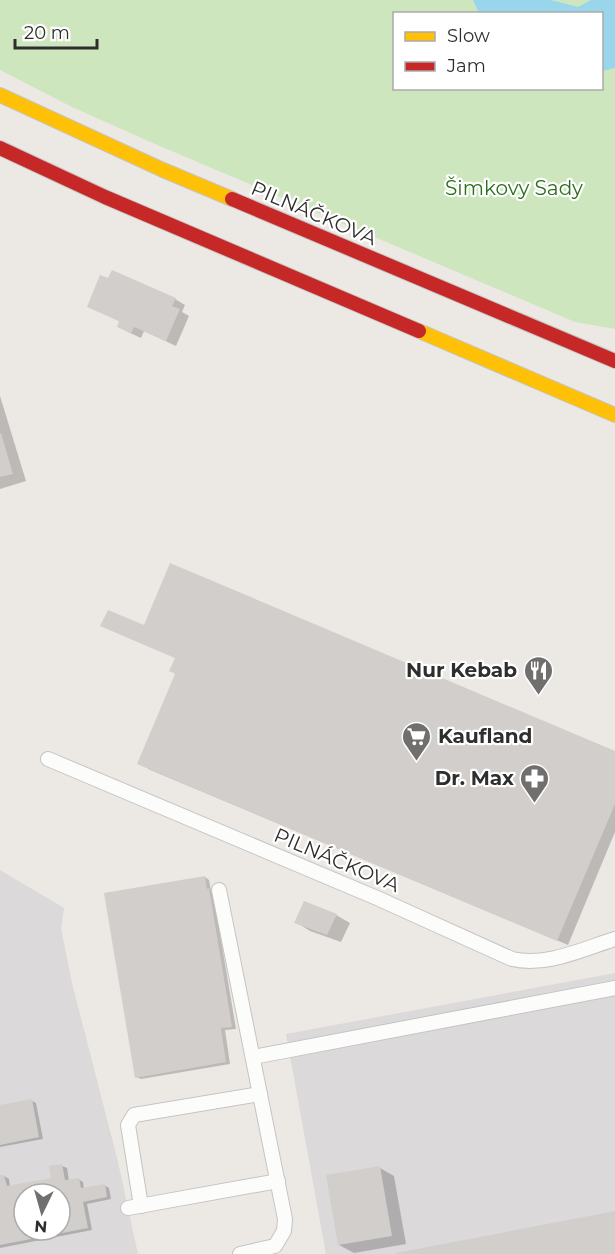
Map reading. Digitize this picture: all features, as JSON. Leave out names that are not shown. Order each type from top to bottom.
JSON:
[{"type":"main road","name":"PILNÁČKOVA","points":[[0,95],[163,170],[615,361]]},
{"type":"main road","points":[[0,148],[105,197],[615,415]]},
{"type":"lane","name":"PILNÁČKOVA","points":[[48,759],[366,893],[512,959],[526,962],[542,961],[615,939]]},
{"type":"lane","points":[[219,890],[285,1219],[280,1239],[275,1246],[240,1254]]},
{"type":"lane","points":[[253,1057],[615,988]]},
{"type":"lane","points":[[260,1094],[134,1115],[128,1125],[134,1207],[278,1181]]},
{"type":"shaded area","points":[[0,870],[64,908],[61,929],[72,983],[118,1162],[138,1254],[0,1254]]},
{"type":"shaded area","points":[[615,973],[615,1254],[326,1254],[286,1034]]},
{"type":"green space","name":"Šimkovy Sady","points":[[0,0],[615,0],[615,329],[575,322],[72,107],[0,70]]},
{"type":"water","points":[[473,0],[551,0],[578,7],[591,0],[615,0],[615,68],[603,71],[603,12],[479,12]]},
{"type":"building","points":[[112,270],[176,298],[172,306],[180,309],[166,341],[134,327],[131,333],[117,327],[119,321],[87,307],[100,275],[108,278]]},
{"type":"building","points":[[0,434],[13,474],[0,477]]},
{"type":"building","points":[[170,563],[615,751],[615,804],[557,941],[137,764],[175,674],[169,671],[175,658],[100,626],[108,610],[144,625]]},
{"type":"building","points":[[205,876],[207,889],[209,888],[232,1027],[221,1028],[226,1062],[135,1078],[104,893]]},
{"type":"building","points":[[304,901],[337,914],[327,935],[294,923]]},
{"type":"building","points":[[32,1099],[39,1137],[0,1145],[0,1105]]},
{"type":"building","points":[[62,1164],[65,1180],[79,1178],[81,1188],[105,1184],[107,1197],[83,1202],[88,1228],[72,1231],[72,1182],[29,1182],[51,1178],[49,1166]]},
{"type":"building","points":[[380,1166],[392,1236],[338,1245],[326,1175]]},
{"type":"building","points":[[0,1175],[4,1175],[7,1186],[12,1185],[12,1242],[16,1242],[0,1245]]},
{"type":"building","points":[[615,1211],[615,1254],[396,1254],[396,1253]]},
{"type":"traffic: slow","points":[[0,95],[232,199]]},
{"type":"traffic: slow","points":[[419,331],[615,415]]},
{"type":"traffic: jam","points":[[0,148],[105,197],[419,331]]},
{"type":"traffic: jam","points":[[232,199],[615,361]]},
{"type":"place","name":"Nur Kebab","points":[[538,696]]},
{"type":"place","name":"Kaufland","points":[[417,762]]},
{"type":"place","name":"Dr. Max","points":[[535,804]]}]
